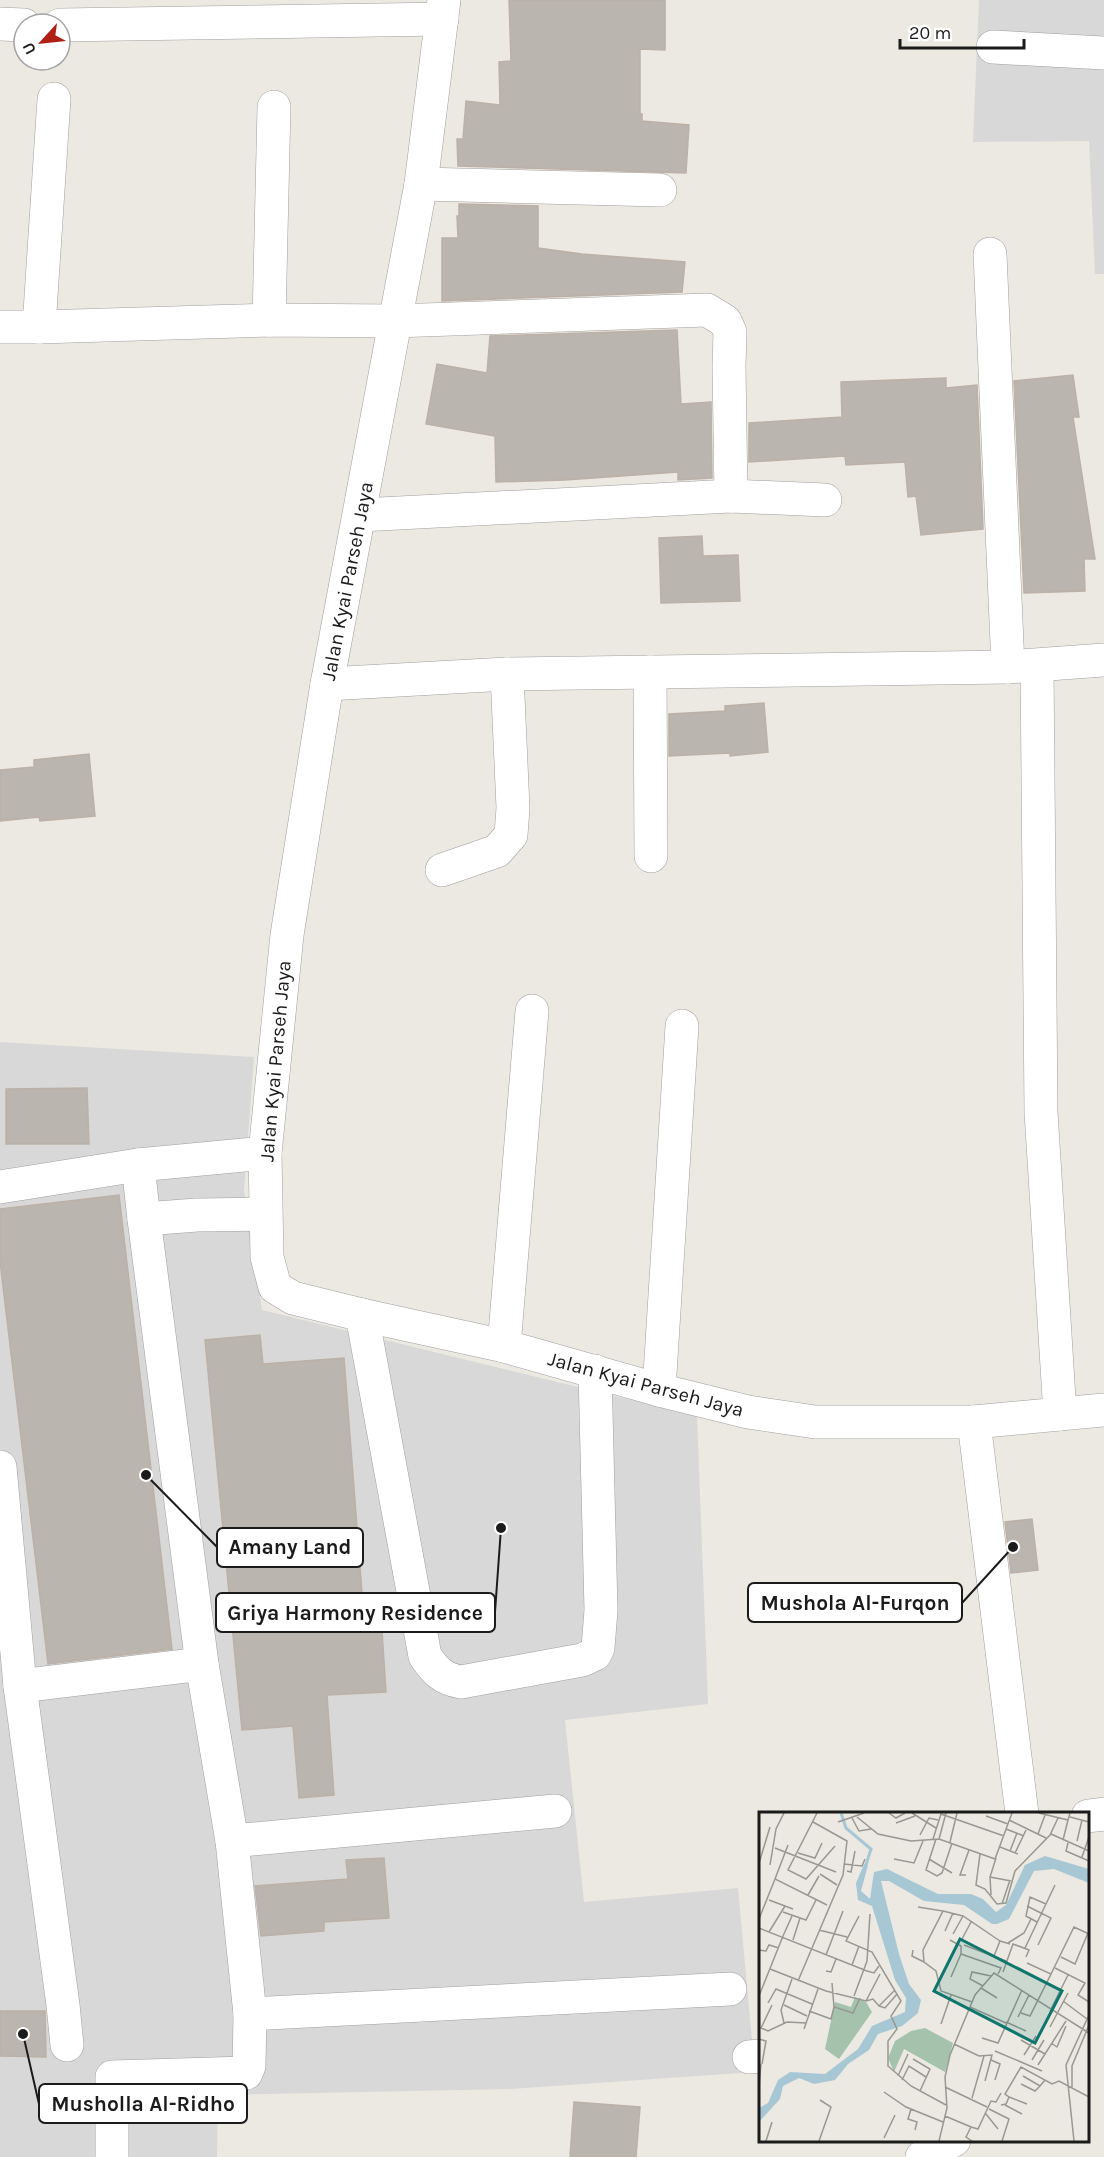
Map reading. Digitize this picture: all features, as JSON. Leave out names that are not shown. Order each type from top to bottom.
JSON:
[{"type":"street","points":[[72,25],[443,10]]},
{"type":"street","name":"Jalan Kyai Parseh Jaya","points":[[443,10],[421,184],[327,684],[287,935],[265,1153],[267,1257],[275,1287],[293,1298],[504,1346],[659,1390],[748,1412],[815,1422],[974,1422],[1104,1410]]},
{"type":"street","points":[[993,47],[1104,53]]},
{"type":"street","points":[[39,327],[54,99]]},
{"type":"street","points":[[269,321],[274,107]]},
{"type":"street","points":[[421,184],[660,190]]},
{"type":"street","points":[[990,254],[1023,667],[1041,1112],[1060,1414]]},
{"type":"street","points":[[0,327],[269,321],[394,321],[707,310],[725,321],[730,332],[731,495]]},
{"type":"street","points":[[360,515],[731,495],[825,500]]},
{"type":"street","points":[[327,684],[507,674],[1023,667],[1104,660]]},
{"type":"street","points":[[650,672],[651,856]]},
{"type":"street","points":[[442,870],[497,851],[511,835],[513,808],[507,674]]},
{"type":"street","points":[[504,1346],[532,1011]]},
{"type":"street","points":[[659,1390],[682,1026]]},
{"type":"street","points":[[0,1187],[138,1165],[265,1153]]},
{"type":"street","points":[[112,2157],[112,2077],[246,2073],[249,2066],[250,2014],[232,1841],[201,1664],[138,1165]]},
{"type":"street","points":[[144,1219],[197,1215],[265,1214]]},
{"type":"street","points":[[362,1315],[425,1656],[441,1676],[452,1680],[461,1682],[582,1660],[595,1654],[598,1648],[601,1610],[595,1371]]},
{"type":"street","points":[[974,1422],[1022,1812]]},
{"type":"street","points":[[0,1467],[20,1686],[67,2045]]},
{"type":"street","points":[[20,1686],[201,1664]]},
{"type":"street","points":[[232,1841],[555,1811]]},
{"type":"street","points":[[1089,1816],[1104,1814]]},
{"type":"street","points":[[250,2014],[730,1989]]},
{"type":"street","points":[[922,2157],[950,2142]]},
{"type":"shaded area","points":[[979,0],[1104,0],[1104,274],[1095,274],[1089,141],[973,142]]},
{"type":"shaded area","points":[[0,1042],[254,1057],[244,1191],[262,1310],[697,1416],[708,1704],[565,1720],[584,1902],[738,1888],[755,2072],[511,2089],[218,2095],[217,2157],[0,2157]]},
{"type":"building","points":[[509,0],[665,0],[665,50],[640,49],[640,114],[642,114],[642,121],[689,125],[686,173],[458,166],[457,139],[463,139],[466,101],[500,105],[499,62],[511,61]]},
{"type":"building","points":[[459,204],[538,206],[538,248],[582,254],[685,262],[682,292],[442,301],[442,238],[458,238]]},
{"type":"building","points":[[677,330],[681,404],[711,402],[712,478],[678,480],[678,472],[496,482],[495,436],[426,424],[437,364],[487,373],[490,336]]},
{"type":"building","points":[[1073,375],[1079,417],[1073,417],[1095,559],[1084,559],[1085,591],[1024,593],[1014,381]]},
{"type":"building","points":[[946,378],[946,388],[977,385],[983,529],[921,535],[916,496],[908,497],[905,462],[846,465],[845,456],[749,462],[749,423],[842,417],[841,382]]},
{"type":"building","points":[[702,536],[703,556],[738,555],[740,601],[661,603],[659,538]]},
{"type":"building","points":[[764,703],[768,752],[730,756],[730,753],[669,756],[669,714],[725,711],[725,706]]},
{"type":"building","points":[[89,754],[95,816],[40,821],[39,817],[0,821],[0,770],[34,767],[34,760]]},
{"type":"building","points":[[87,1088],[89,1144],[6,1144],[6,1089]]},
{"type":"building","points":[[119,1195],[172,1649],[48,1664],[0,1261],[0,1209]]},
{"type":"building","points":[[260,1335],[263,1364],[344,1358],[365,1632],[382,1631],[386,1692],[327,1695],[334,1795],[299,1798],[293,1726],[242,1730],[205,1340]]},
{"type":"building","points":[[1032,1519],[1038,1570],[1011,1573],[1005,1522]]},
{"type":"building","points":[[384,1858],[389,1918],[324,1922],[324,1931],[261,1936],[255,1886],[348,1879],[346,1860]]},
{"type":"building","points":[[0,2011],[45,2011],[46,2057],[0,2056]]},
{"type":"building","points":[[574,2102],[640,2107],[636,2157],[570,2157]]},
{"type":"place","name":"Amany Land","points":[[146,1475]]},
{"type":"place","name":"Griya Harmony Residence","points":[[501,1528]]},
{"type":"place","name":"Mushola Al-Furqon","points":[[1013,1547]]},
{"type":"place","name":"Musholla Al-Ridho","points":[[23,2034]]}]
